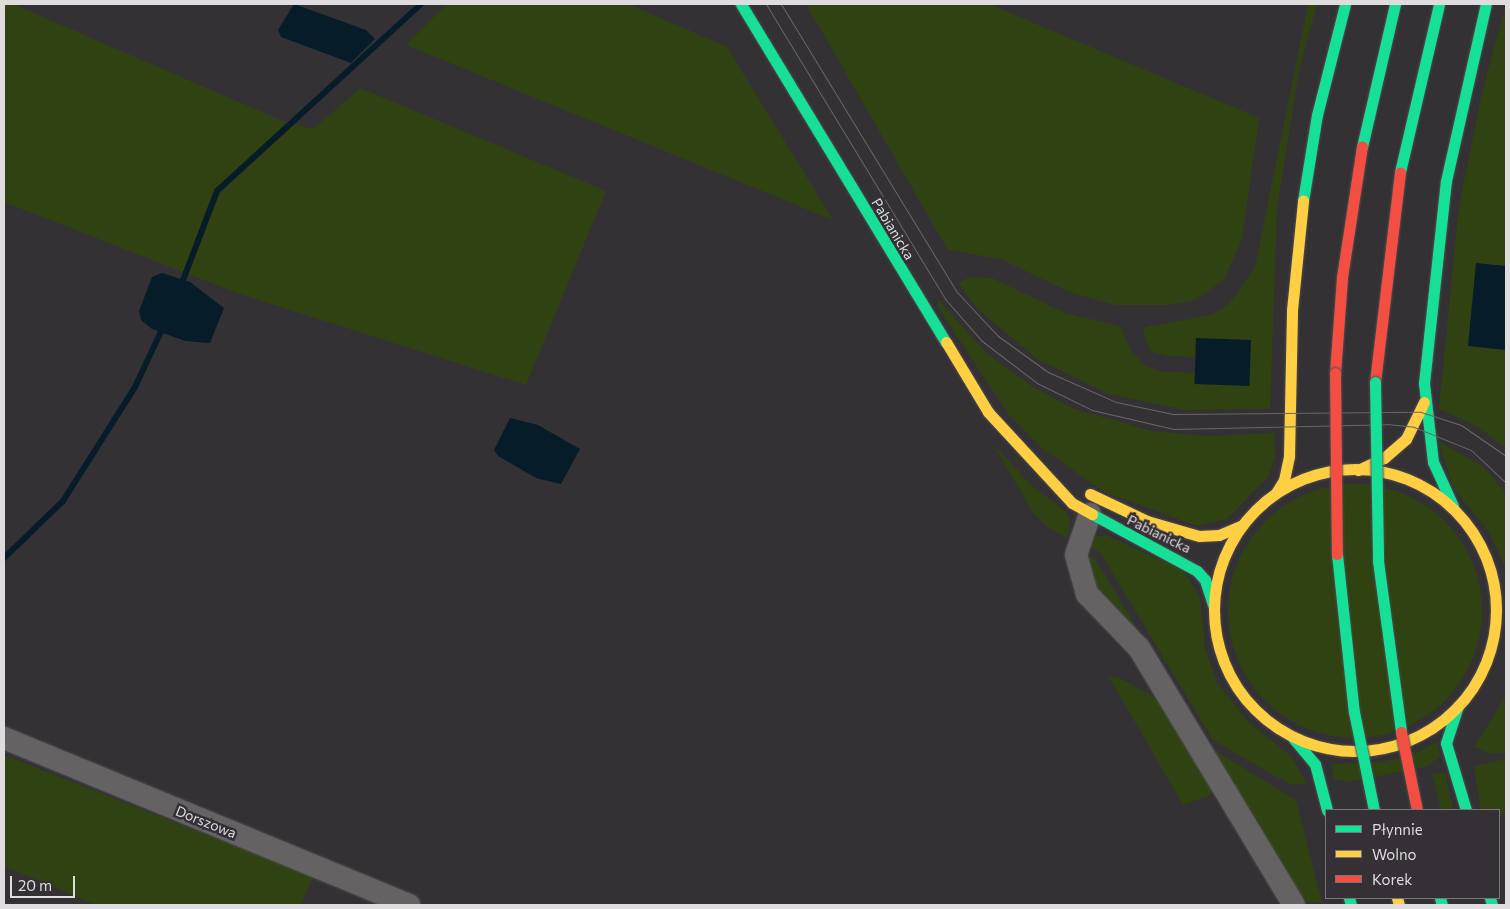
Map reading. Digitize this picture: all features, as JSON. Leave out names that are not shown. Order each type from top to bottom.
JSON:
[{"type":"main road","name":"Pabianicka","points":[[741,4],[971,388],[1058,492],[1090,514],[1190,566],[1205,580],[1213,605]]},
{"type":"main road","points":[[1328,809],[1315,764],[1293,738],[1261,716],[1232,680],[1221,656],[1213,605],[1225,555],[1242,525],[1276,493],[1284,480],[1289,456],[1291,320],[1299,226],[1317,116],[1345,4]]},
{"type":"main road","points":[[1374,809],[1354,712],[1338,579],[1334,501],[1335,373],[1342,277],[1356,175],[1395,4]]},
{"type":"main road","points":[[1417,809],[1396,703],[1379,570],[1375,382],[1391,223],[1405,140],[1439,4]]},
{"type":"main road","points":[[1466,809],[1446,743],[1458,706],[1488,659],[1494,640],[1496,601],[1486,556],[1455,510],[1433,462],[1424,402],[1433,278],[1446,181],[1486,4]]},
{"type":"main road","points":[[1358,470],[1384,458],[1406,439],[1424,402]]},
{"type":"main road","name":"Pabianicka","points":[[1032,462],[1122,510],[1192,534],[1219,535],[1242,525]]},
{"type":"main road","points":[[1276,493],[1321,473],[1358,470],[1401,476],[1455,510]]},
{"type":"main road","points":[[1293,738],[1338,750],[1383,747],[1427,730],[1458,706]]},
{"type":"street","points":[[1090,514],[1076,555],[1087,594],[1139,648],[1294,905]]},
{"type":"street","name":"Dorszowa","points":[[4,738],[409,905]]},
{"type":"green space","points":[[4,4],[13,4],[285,122],[314,129],[360,88],[606,191],[526,385],[237,293],[4,202]]},
{"type":"green space","points":[[447,4],[628,4],[727,47],[833,220],[406,45]]},
{"type":"green space","points":[[806,4],[989,4],[1259,118],[1242,239],[1224,280],[1193,301],[1169,305],[1114,305],[1072,293],[1001,259],[948,250]]},
{"type":"green space","points":[[1317,4],[1299,71],[1277,208],[1270,409],[1186,410],[1109,394],[1037,359],[978,309],[958,283],[970,277],[992,278],[1065,313],[1120,326],[1132,352],[1145,366],[1164,372],[1195,373],[1195,384],[1196,338],[1195,357],[1166,356],[1150,351],[1143,331],[1146,327],[1211,315],[1229,304],[1255,267],[1308,5]]},
{"type":"green space","points":[[1506,4],[1506,448],[1476,426],[1439,409],[1459,206],[1482,93]]},
{"type":"green space","points":[[938,299],[986,353],[1030,385],[1074,409],[1151,431],[1205,436],[1274,433],[1275,456],[1268,477],[1227,519],[1197,526],[1104,492],[1042,448],[1009,415],[937,306]]},
{"type":"green space","points":[[1438,441],[1482,466],[1506,493],[1506,569],[1488,530],[1454,489]]},
{"type":"green space","points":[[992,442],[1030,484],[1066,512],[1070,520],[1068,538],[1045,525],[1032,511]]},
{"type":"green space","points":[[1343,484],[1367,484],[1404,493],[1426,505],[1445,521],[1461,540],[1473,562],[1480,586],[1482,611],[1480,636],[1473,660],[1461,682],[1445,701],[1426,717],[1404,729],[1367,738],[1343,738],[1306,729],[1284,717],[1257,692],[1237,660],[1233,648],[1228,623],[1228,599],[1237,562],[1249,540],[1274,513],[1306,493],[1318,489]]},
{"type":"green space","points":[[1106,535],[1184,571],[1200,598],[1205,649],[1217,682],[1248,722],[1291,756],[1307,784],[1289,784],[1213,740],[1100,552],[1087,546],[1095,537]]},
{"type":"green space","points":[[1084,554],[1095,559],[1141,635],[1095,591]]},
{"type":"green space","points":[[1109,677],[1118,677],[1157,699],[1213,789],[1208,796],[1183,805]]},
{"type":"green space","points":[[1506,696],[1506,752],[1491,754],[1474,747]]},
{"type":"green space","points":[[1437,742],[1440,756],[1428,766],[1348,782],[1334,779],[1332,764],[1382,762],[1414,754]]},
{"type":"green space","points":[[1209,747],[1296,800],[1322,903],[1302,901]]},
{"type":"green space","points":[[4,755],[313,877],[301,905],[96,905],[4,866]]},
{"type":"green space","points":[[1506,759],[1506,807],[1500,816],[1500,809],[1481,809],[1474,766]]},
{"type":"green space","points":[[1445,772],[1453,809],[1441,809],[1432,774]]},
{"type":"water","points":[[294,4],[366,30],[375,39],[351,63],[281,37],[278,30]]},
{"type":"water","points":[[1476,263],[1506,266],[1506,350],[1468,346]]},
{"type":"water","points":[[162,273],[190,282],[224,308],[210,343],[185,341],[152,329],[141,320],[139,311],[152,277]]},
{"type":"water","points":[[1196,338],[1251,340],[1249,386],[1194,384]]},
{"type":"water","points":[[510,418],[538,425],[580,449],[561,484],[536,478],[498,456],[494,450]]},
{"type":"waterway","points":[[180,288],[217,191],[421,4]]},
{"type":"waterway","points":[[4,558],[63,501],[135,387],[164,325]]},
{"type":"tram line","points":[[766,4],[946,300],[982,341],[1037,383],[1092,410],[1174,429],[1387,424],[1414,427],[1471,450],[1506,483]]},
{"type":"tram line","points":[[781,4],[956,291],[998,336],[1048,372],[1116,402],[1173,414],[1421,412],[1461,425],[1506,456]]},
{"type":"traffic: fast","points":[[741,4],[946,342]]},
{"type":"traffic: fast","points":[[1303,201],[1317,115],[1345,4]]},
{"type":"traffic: fast","points":[[1362,147],[1395,4]]},
{"type":"traffic: fast","points":[[1400,172],[1439,4]]},
{"type":"traffic: fast","points":[[1453,506],[1433,462],[1424,383],[1446,181],[1486,4]]},
{"type":"traffic: fast","points":[[1375,382],[1378,561],[1401,732]]},
{"type":"traffic: fast","points":[[1092,514],[1197,571],[1205,580],[1213,605]]},
{"type":"traffic: fast","points":[[1337,554],[1354,712],[1374,809]]},
{"type":"traffic: fast","points":[[1458,706],[1446,743],[1466,809]]},
{"type":"traffic: fast","points":[[1293,738],[1315,764],[1327,809]]},
{"type":"traffic: fast","points":[[1349,899],[1351,905]]},
{"type":"traffic: fast","points":[[1440,899],[1442,905]]},
{"type":"traffic: fast","points":[[1490,899],[1492,905]]},
{"type":"traffic: slow","points":[[1276,493],[1284,480],[1289,456],[1292,310],[1303,201]]},
{"type":"traffic: slow","points":[[946,342],[988,412],[1072,503],[1092,514]]},
{"type":"traffic: slow","points":[[1358,470],[1384,458],[1406,439],[1424,402]]},
{"type":"traffic: slow","points":[[1355,469],[1383,472],[1409,480],[1433,493],[1455,510],[1472,532],[1485,556],[1493,582],[1496,610],[1493,638],[1485,664],[1472,688],[1455,710],[1433,727],[1409,740],[1383,748],[1355,751],[1327,748],[1301,740],[1277,727],[1255,710],[1238,688],[1225,664],[1217,638],[1214,610],[1217,582],[1225,556],[1238,532],[1255,510],[1277,493],[1301,480],[1327,472],[1355,469]]},
{"type":"traffic: slow","points":[[1090,494],[1147,521],[1199,536],[1219,535],[1242,525]]},
{"type":"traffic: slow","points":[[1397,899],[1399,905]]},
{"type":"traffic: jam","points":[[1335,373],[1342,277],[1362,147]]},
{"type":"traffic: jam","points":[[1375,382],[1400,172]]},
{"type":"traffic: jam","points":[[1335,373],[1337,554]]},
{"type":"traffic: jam","points":[[1401,732],[1417,809]]}]
